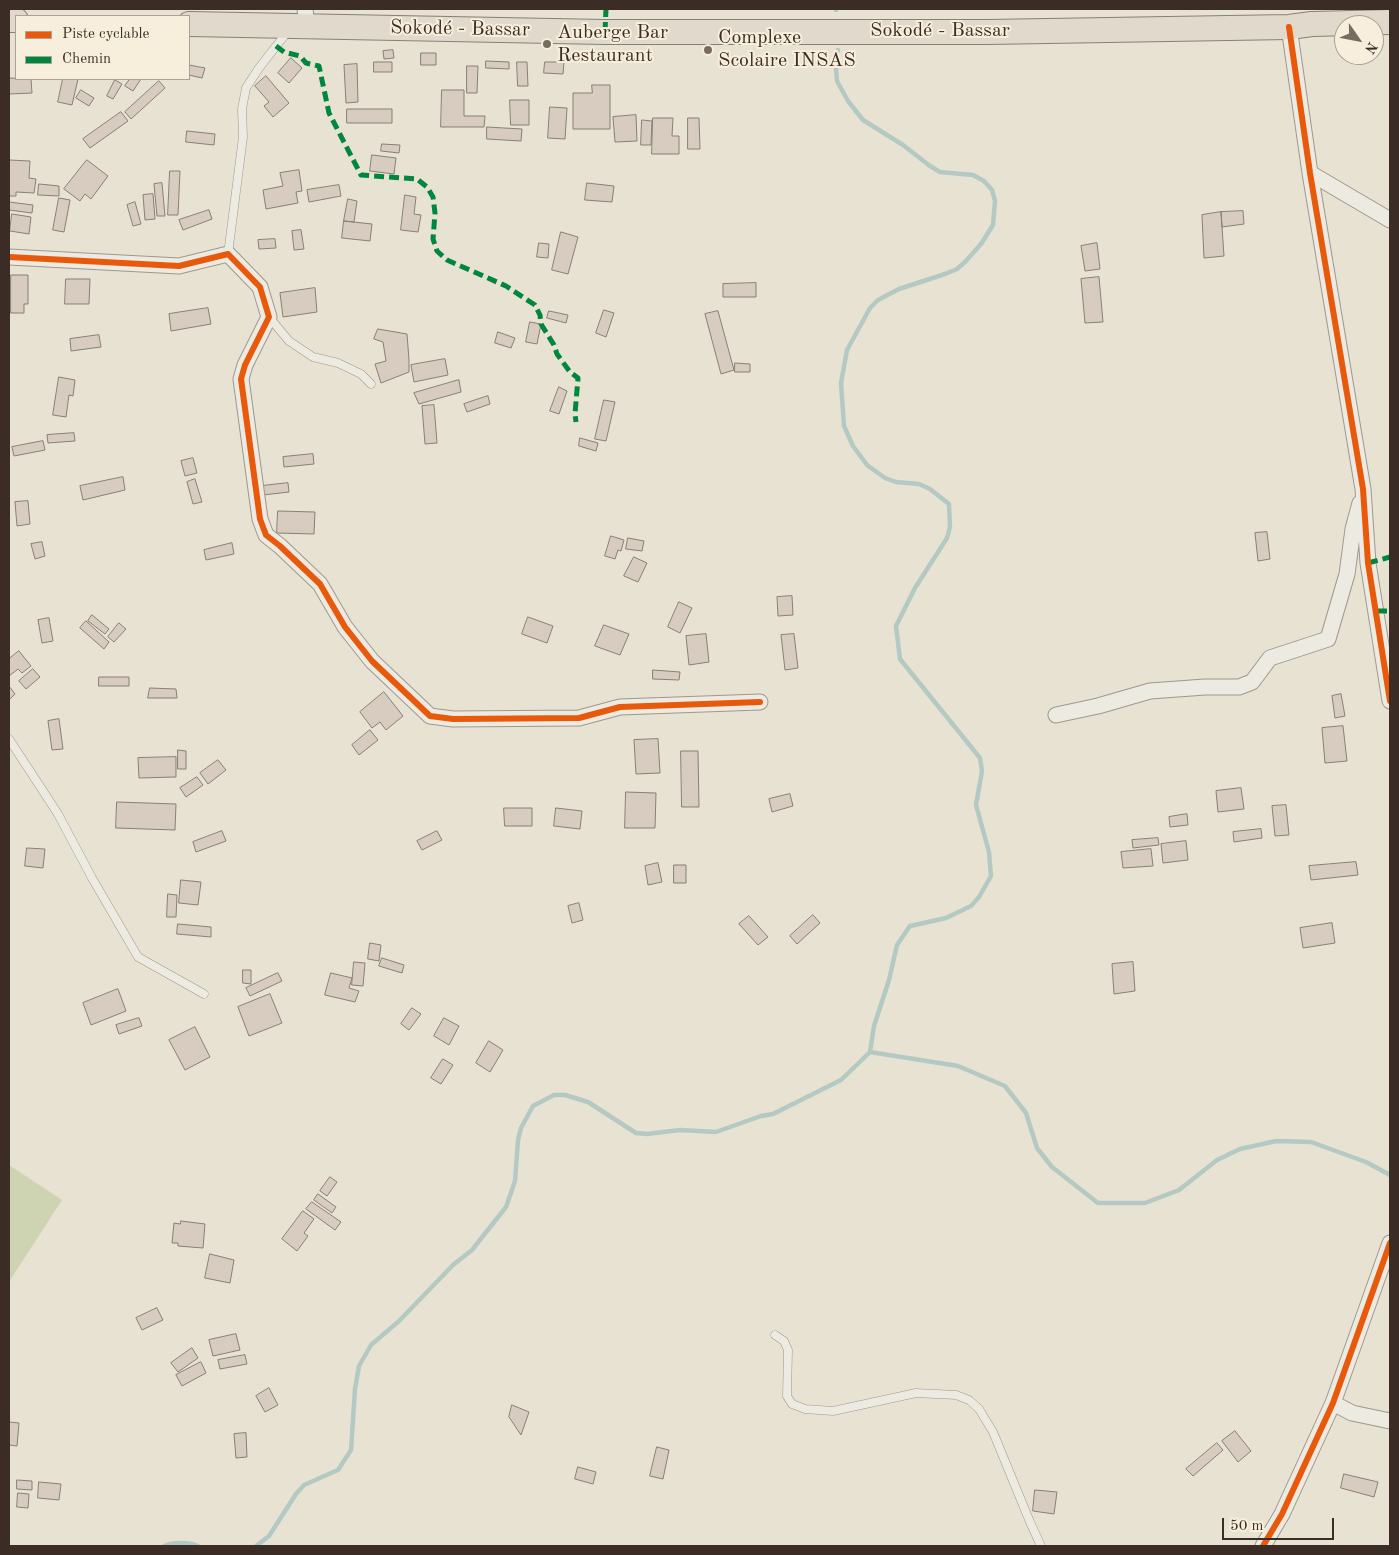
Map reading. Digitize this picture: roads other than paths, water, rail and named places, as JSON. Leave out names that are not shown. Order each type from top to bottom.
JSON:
[{"type":"main road","name":"Sokodé - Bassar","points":[[190,24],[301,20],[605,32],[987,32],[1304,20],[1390,22]]},
{"type":"street","points":[[1304,20],[1310,173],[1363,492],[1368,563],[1390,701]]},
{"type":"street","points":[[1310,173],[1390,220]]},
{"type":"street","points":[[9,257],[179,266],[228,254],[260,287],[269,317],[245,365],[241,379],[260,519],[266,535],[320,584],[346,627],[372,661],[430,716],[453,719],[579,718],[620,706],[760,702]]},
{"type":"street","points":[[1056,715],[1098,706],[1150,691],[1205,687],[1239,687],[1252,682],[1270,658],[1328,639],[1347,574],[1353,529],[1363,492]]},
{"type":"street","points":[[1263,1546],[1282,1514],[1333,1403],[1390,1243]]},
{"type":"street","points":[[1333,1403],[1352,1413],[1390,1421]]},
{"type":"lane","points":[[228,254],[243,137],[242,109],[246,88],[259,68],[301,20]]},
{"type":"lane","points":[[269,317],[289,341],[313,357],[338,363],[362,374],[371,384]]},
{"type":"lane","points":[[9,739],[58,814],[92,878],[138,957],[204,994]]},
{"type":"lane","points":[[774,1334],[784,1341],[788,1350],[787,1396],[792,1404],[805,1409],[833,1411],[916,1394],[956,1395],[969,1400],[979,1409],[994,1432],[1041,1546]]},
{"type":"waterway","points":[[256,1546],[269,1536],[296,1494],[304,1485],[338,1470],[351,1450],[355,1389],[359,1366],[371,1345],[399,1321],[453,1265],[472,1250],[506,1207],[515,1181],[518,1140],[521,1128],[533,1106],[554,1095],[565,1095],[588,1102],[636,1133],[647,1134],[680,1130],[716,1132],[761,1116],[773,1114],[841,1080],[870,1052],[874,1026],[889,980],[897,945],[910,926],[946,918],[971,906],[979,897],[991,876],[989,852],[976,805],[982,771],[980,758],[900,659],[896,626],[915,588],[947,538],[950,527],[949,504],[930,489],[919,484],[896,482],[885,478],[867,465],[853,446],[844,426],[841,383],[847,350],[870,308],[878,300],[899,289],[957,269],[981,244],[993,225],[995,201],[992,190],[984,181],[973,175],[940,172],[903,145],[863,120],[848,101],[837,81],[835,57],[838,50]]},
{"type":"waterway","points":[[870,1052],[958,1066],[1005,1086],[1026,1113],[1037,1148],[1052,1167],[1098,1203],[1145,1203],[1179,1190],[1217,1160],[1240,1149],[1276,1141],[1311,1142],[1366,1162],[1390,1175]]},
{"type":"waterway","points":[[164,1546],[181,1543],[198,1546]]},
{"type":"place","name":"Auberge Bar Restaurant","points":[[547,44]]},
{"type":"place","name":"Complexe Scolaire INSAS","points":[[708,50]]}]
